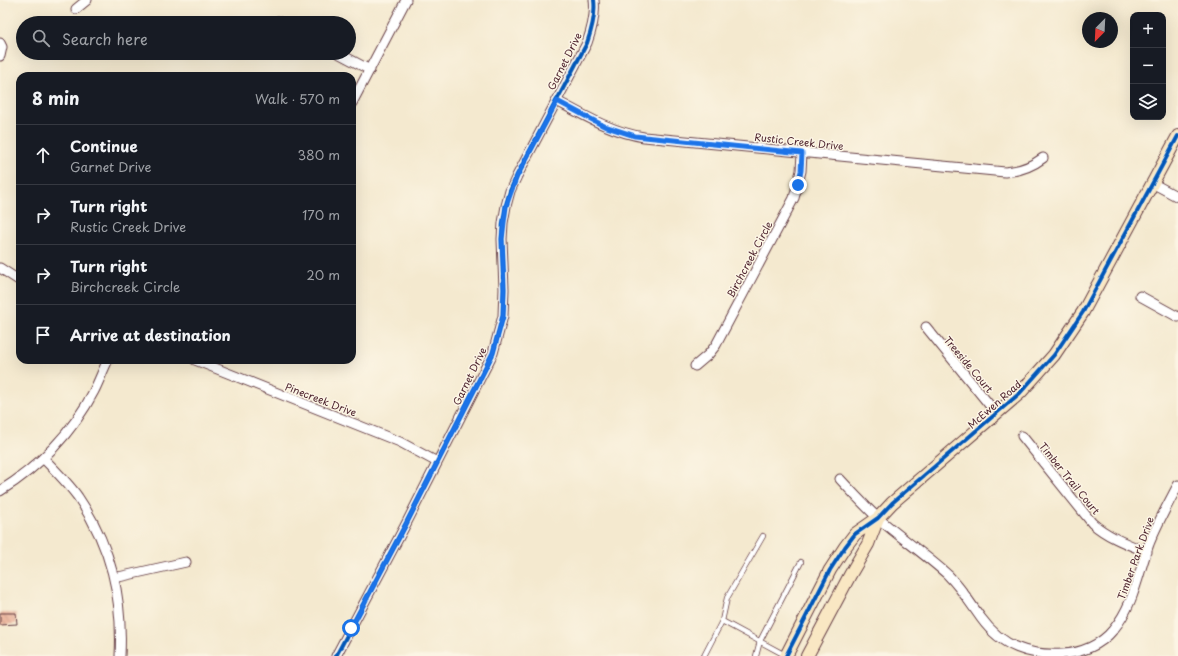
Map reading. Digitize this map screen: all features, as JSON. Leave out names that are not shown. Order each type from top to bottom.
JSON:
[{"type":"street","points":[[76,9],[87,0]]},
{"type":"street","points":[[356,96],[406,0]]},
{"type":"street","name":"Garnet Drive","points":[[336,656],[406,524],[485,370],[495,347],[503,316],[504,289],[502,239],[506,206],[517,176],[587,44],[594,18],[594,0]]},
{"type":"street","points":[[0,43],[2,47],[0,56]]},
{"type":"street","points":[[351,60],[370,70]]},
{"type":"street","name":"Rustic Creek Drive","points":[[557,101],[604,126],[635,136],[1005,172],[1027,168],[1043,158]]},
{"type":"street","name":"McEwen Road","points":[[786,656],[830,570],[855,534],[878,518],[892,503],[1020,393],[1038,375],[1070,334],[1178,136]]},
{"type":"street","name":"Birchcreek Circle","points":[[695,366],[708,355],[716,345],[794,198],[801,171],[802,153]]},
{"type":"street","points":[[1152,184],[1178,198]]},
{"type":"street","points":[[0,268],[16,278]]},
{"type":"street","points":[[1140,296],[1178,317]]},
{"type":"street","name":"Treeside Court","points":[[926,327],[996,413]]},
{"type":"street","points":[[0,491],[26,473],[44,458],[70,429],[94,391],[106,364]]},
{"type":"street","name":"Pinecreek Drive","points":[[216,364],[394,440],[437,462]]},
{"type":"street","name":"Timber Trail Court","points":[[1022,436],[1100,531],[1147,552]]},
{"type":"street","points":[[44,458],[64,479],[77,496],[90,516],[100,536],[114,578],[120,613],[120,656]]},
{"type":"street","name":"Timber Park Drive","points":[[840,479],[878,518],[948,574],[966,595],[991,629],[1004,641],[1019,653],[1052,655],[1079,651],[1091,652],[1112,631],[1129,607],[1147,552],[1161,516],[1178,485]]},
{"type":"street","name":"McEwen Road","points":[[807,656],[850,574],[868,544],[878,518]]},
{"type":"street","points":[[114,578],[186,562]]},
{"type":"lane","points":[[704,656],[722,621],[727,598],[763,536]]},
{"type":"lane","points":[[756,656],[760,641],[801,562]]},
{"type":"lane","points":[[722,621],[786,656]]},
{"type":"building","points":[[0,613],[16,613],[17,624],[0,625]]},
{"type":"cycle path","points":[[336,656],[406,524],[493,353],[503,316],[504,289],[502,239],[503,223],[510,191],[587,43],[593,22],[594,0]]},
{"type":"cycle path","points":[[786,656],[830,570],[855,534],[878,518],[892,503],[1020,393],[1054,355],[1083,312],[1178,136]]},
{"type":"route","points":[[351,628],[493,353],[503,316],[504,289],[502,239],[506,206],[510,191],[517,176],[557,101],[604,126],[635,136],[802,153],[801,171],[798,185]]}]
